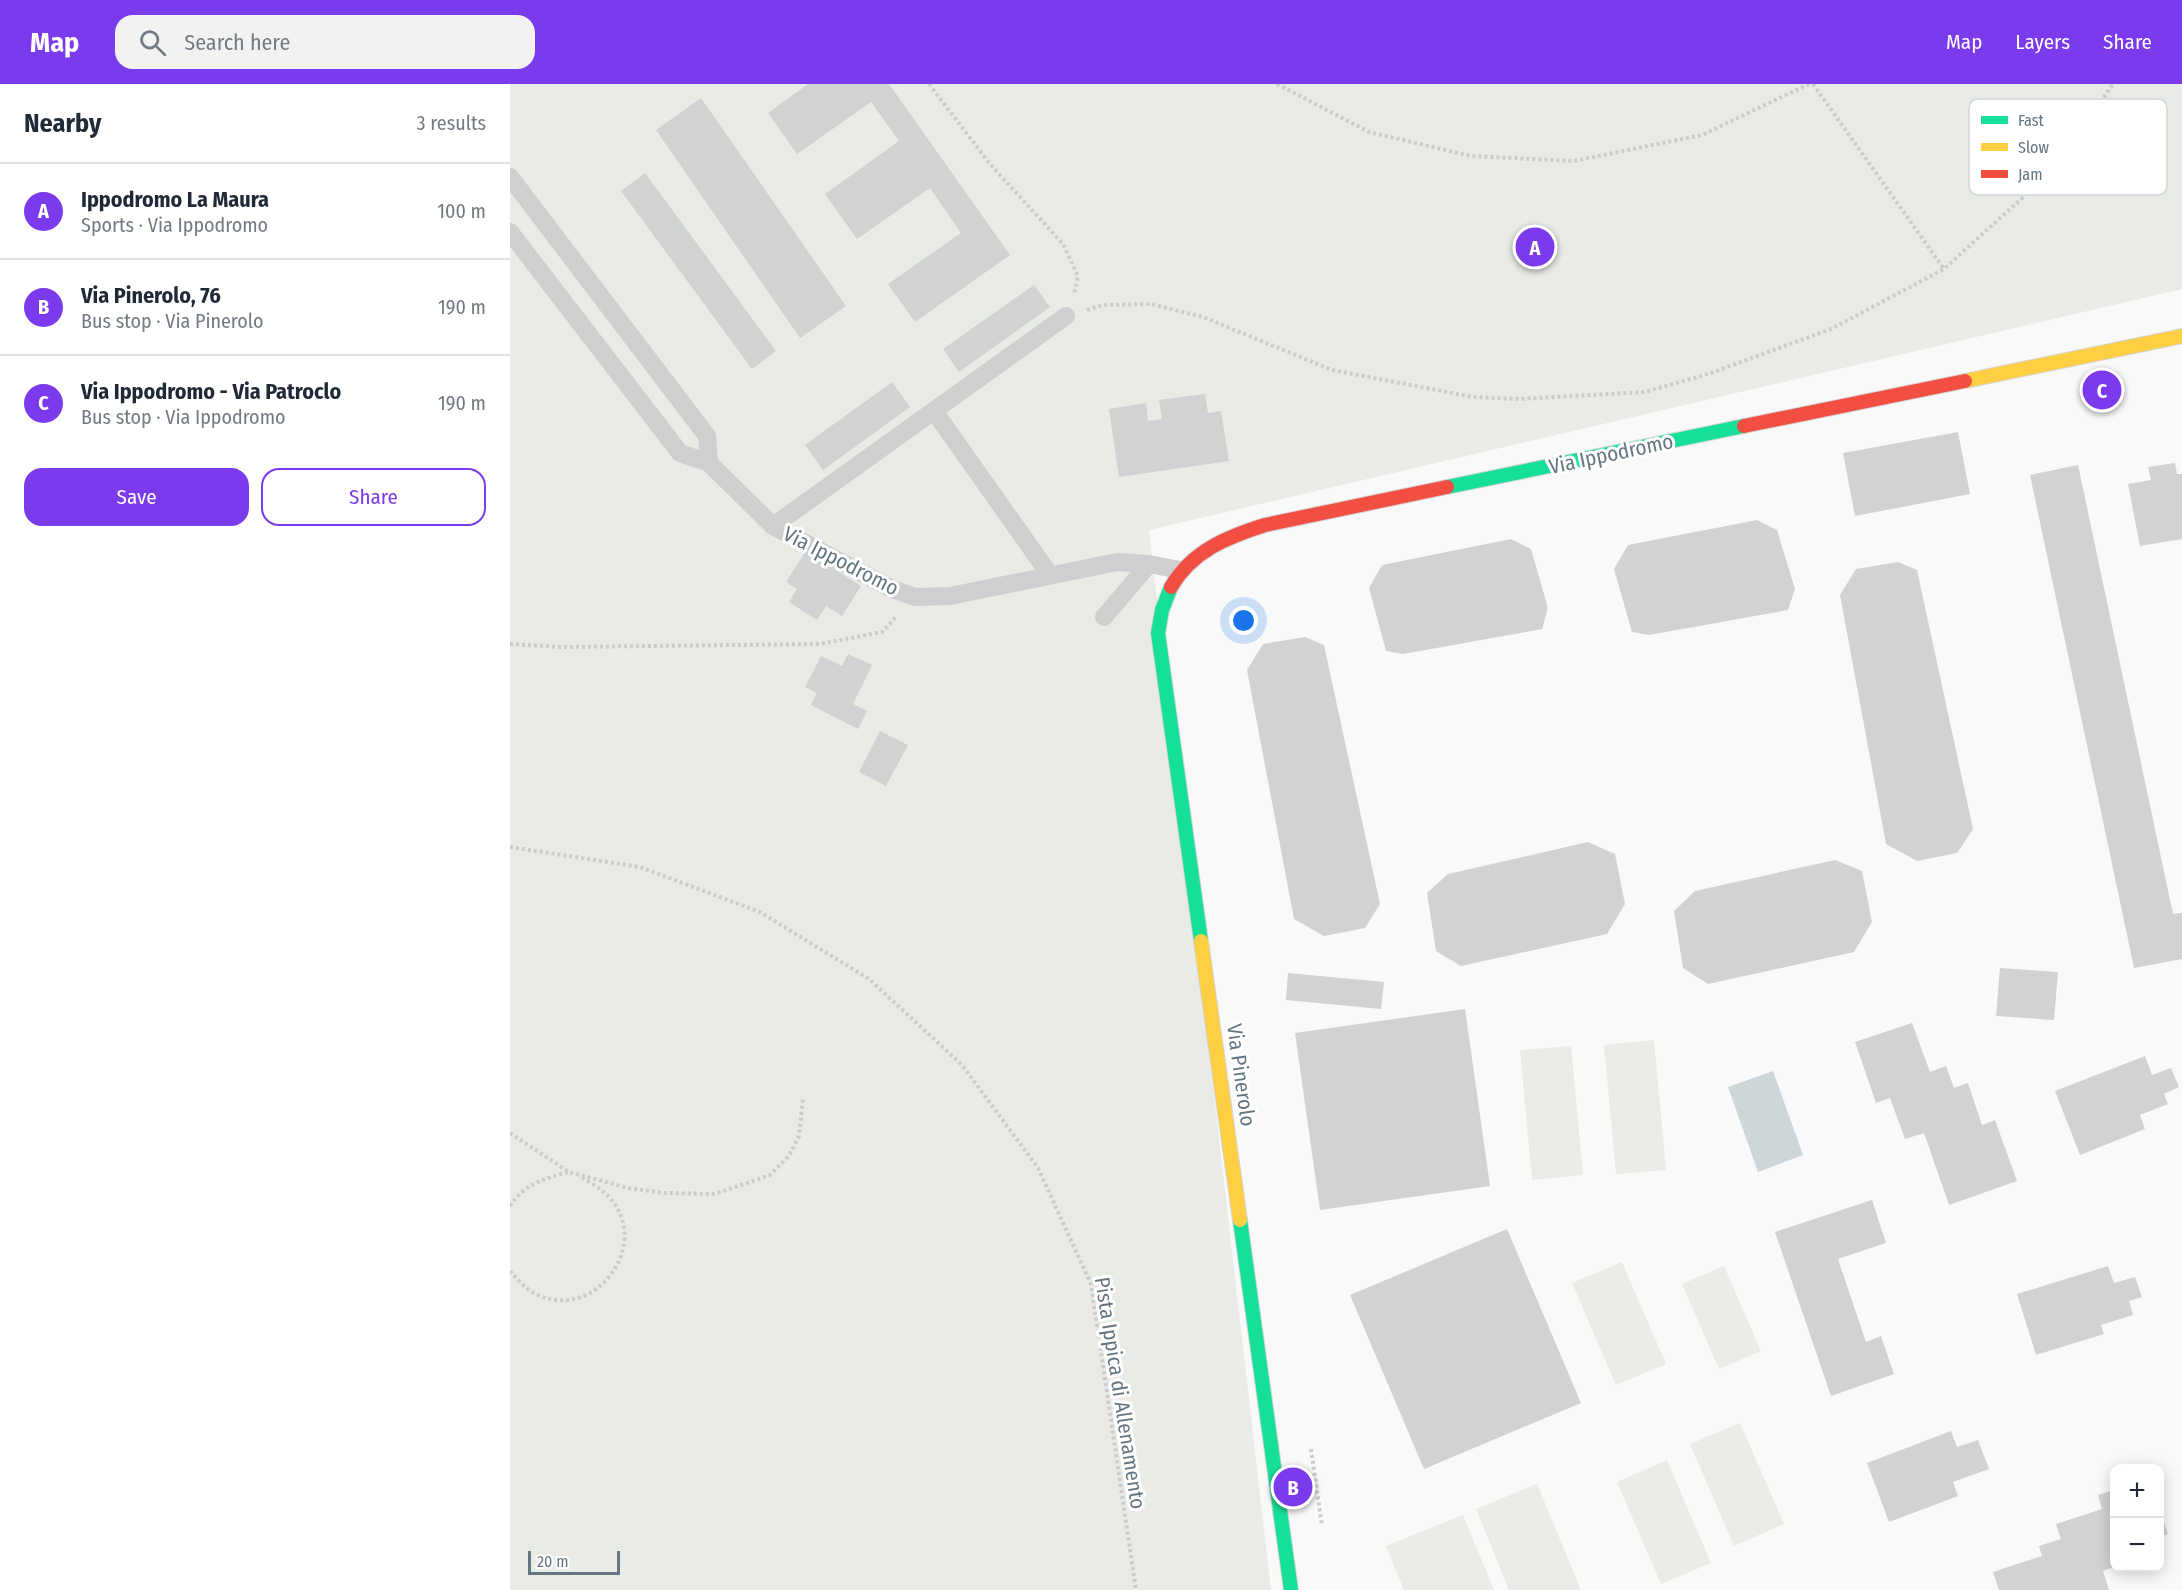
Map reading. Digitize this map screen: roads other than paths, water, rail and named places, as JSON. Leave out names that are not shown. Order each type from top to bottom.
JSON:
[{"type":"street","name":"Via Ippodromo","points":[[1180,570],[1194,557],[1235,534],[1265,525],[2182,336]]},
{"type":"street","name":"Via Pinerolo","points":[[1180,570],[1165,597],[1160,613],[1158,633],[1291,1590]]},
{"type":"lane","points":[[510,177],[707,436],[709,463]]},
{"type":"lane","name":"Via Ippodromo","points":[[510,232],[680,453],[709,463],[773,526],[892,589],[915,597],[950,596],[1117,562],[1149,564],[1180,570]]},
{"type":"lane","points":[[539,270],[566,251]]},
{"type":"lane","name":"Via Ippodromo","points":[[773,526],[1066,316]]},
{"type":"lane","points":[[934,411],[1050,575]]},
{"type":"lane","points":[[1104,617],[1149,564]]},
{"type":"place","name":"Ippodromo La Maura","points":[[1535,247]]},
{"type":"place","name":"Via Ippodromo - Via Patroclo","points":[[2102,390]]},
{"type":"place","name":"Via Pinerolo, 76","points":[[1293,1487]]}]
